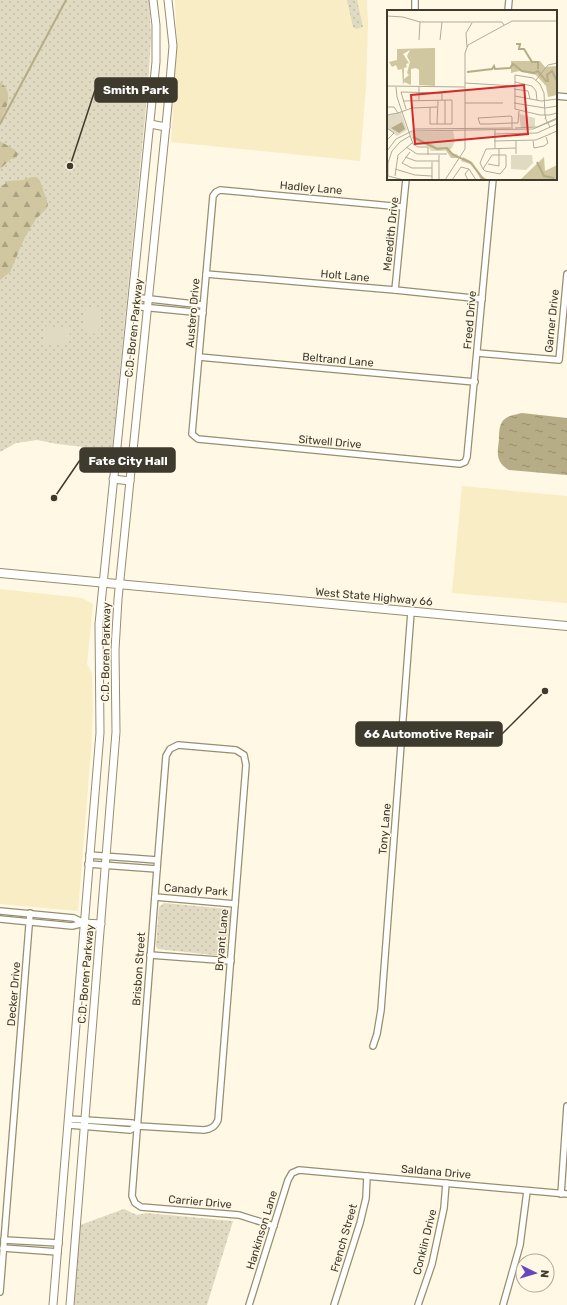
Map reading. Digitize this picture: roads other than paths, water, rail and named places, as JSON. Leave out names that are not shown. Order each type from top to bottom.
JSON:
[{"type":"main road","name":"West State Highway 66","points":[[0,573],[567,626]]},
{"type":"street","name":"C.D. Boren Parkway","points":[[53,1305],[69,1122],[88,864],[100,733],[99,624],[156,56],[154,0]]},
{"type":"street","name":"C.D. Boren Parkway","points":[[70,1305],[116,732],[115,650],[120,585],[173,46],[168,0]]},
{"type":"street","points":[[508,10],[509,0]]},
{"type":"street","points":[[557,96],[567,97]]},
{"type":"street","points":[[150,124],[166,127]]},
{"type":"street","name":"Meredith Drive","points":[[395,290],[406,180]]},
{"type":"street","name":"Freed Drive","points":[[465,462],[467,457],[475,382],[493,180]]},
{"type":"street","name":"Hadley Lane","points":[[216,192],[220,190],[403,207]]},
{"type":"street","name":"Austero Drive","points":[[194,437],[192,434],[203,305],[213,196],[216,192]]},
{"type":"street","name":"Holt Lane","points":[[206,274],[395,290],[482,300]]},
{"type":"street","name":"Garner Drive","points":[[477,353],[559,360],[567,274]]},
{"type":"street","points":[[132,297],[203,305]]},
{"type":"street","points":[[131,306],[203,312]]},
{"type":"street","name":"Beltrand Lane","points":[[199,357],[475,382]]},
{"type":"street","name":"Sitwell Drive","points":[[194,437],[198,439],[460,464],[465,462]]},
{"type":"street","points":[[113,479],[130,481]]},
{"type":"street","name":"Tony Lane","points":[[373,1046],[377,1034],[380,1010],[411,612]]},
{"type":"street","name":"Brisbon Street","points":[[132,1192],[166,756],[170,749],[178,745],[236,750],[244,755]]},
{"type":"street","name":"Bryant Lane","points":[[138,1126],[204,1130],[214,1127],[218,1120],[246,765],[244,755]]},
{"type":"street","points":[[89,855],[157,860]]},
{"type":"street","points":[[88,864],[157,869]]},
{"type":"street","name":"Canady Park","points":[[154,897],[235,904]]},
{"type":"street","points":[[0,911],[74,918],[84,923]]},
{"type":"street","name":"Decker Drive","points":[[0,1292],[30,913]]},
{"type":"street","points":[[0,919],[72,926],[84,923],[101,924]]},
{"type":"street","points":[[150,955],[230,961]]},
{"type":"street","points":[[560,1194],[567,1106]]},
{"type":"street","points":[[69,1122],[132,1123],[138,1126]]},
{"type":"street","name":"Saldana Drive","points":[[303,1169],[567,1194]]},
{"type":"street","name":"Hankinson Lane","points":[[249,1305],[290,1177],[295,1171],[303,1169]]},
{"type":"street","name":"French Street","points":[[334,1305],[360,1223],[366,1198],[367,1176]]},
{"type":"street","name":"Conklin Drive","points":[[418,1305],[432,1264],[444,1208],[446,1183]]},
{"type":"street","points":[[503,1305],[520,1245],[527,1191]]},
{"type":"street","name":"Carrier Drive","points":[[132,1192],[135,1203],[142,1207],[239,1215],[274,1226]]},
{"type":"street","points":[[4,1240],[59,1243]]},
{"type":"street","points":[[4,1248],[58,1252]]},
{"type":"water","points":[[522,413],[567,418],[567,475],[509,470],[502,464],[498,458],[499,431],[501,424],[509,417]]},
{"type":"waterway","points":[[0,124],[66,0]]},
{"type":"place","name":"Smith Park","points":[[70,166]]},
{"type":"place","name":"Fate City Hall","points":[[54,498]]},
{"type":"place","name":"66 Automotive Repair","points":[[545,691]]}]
